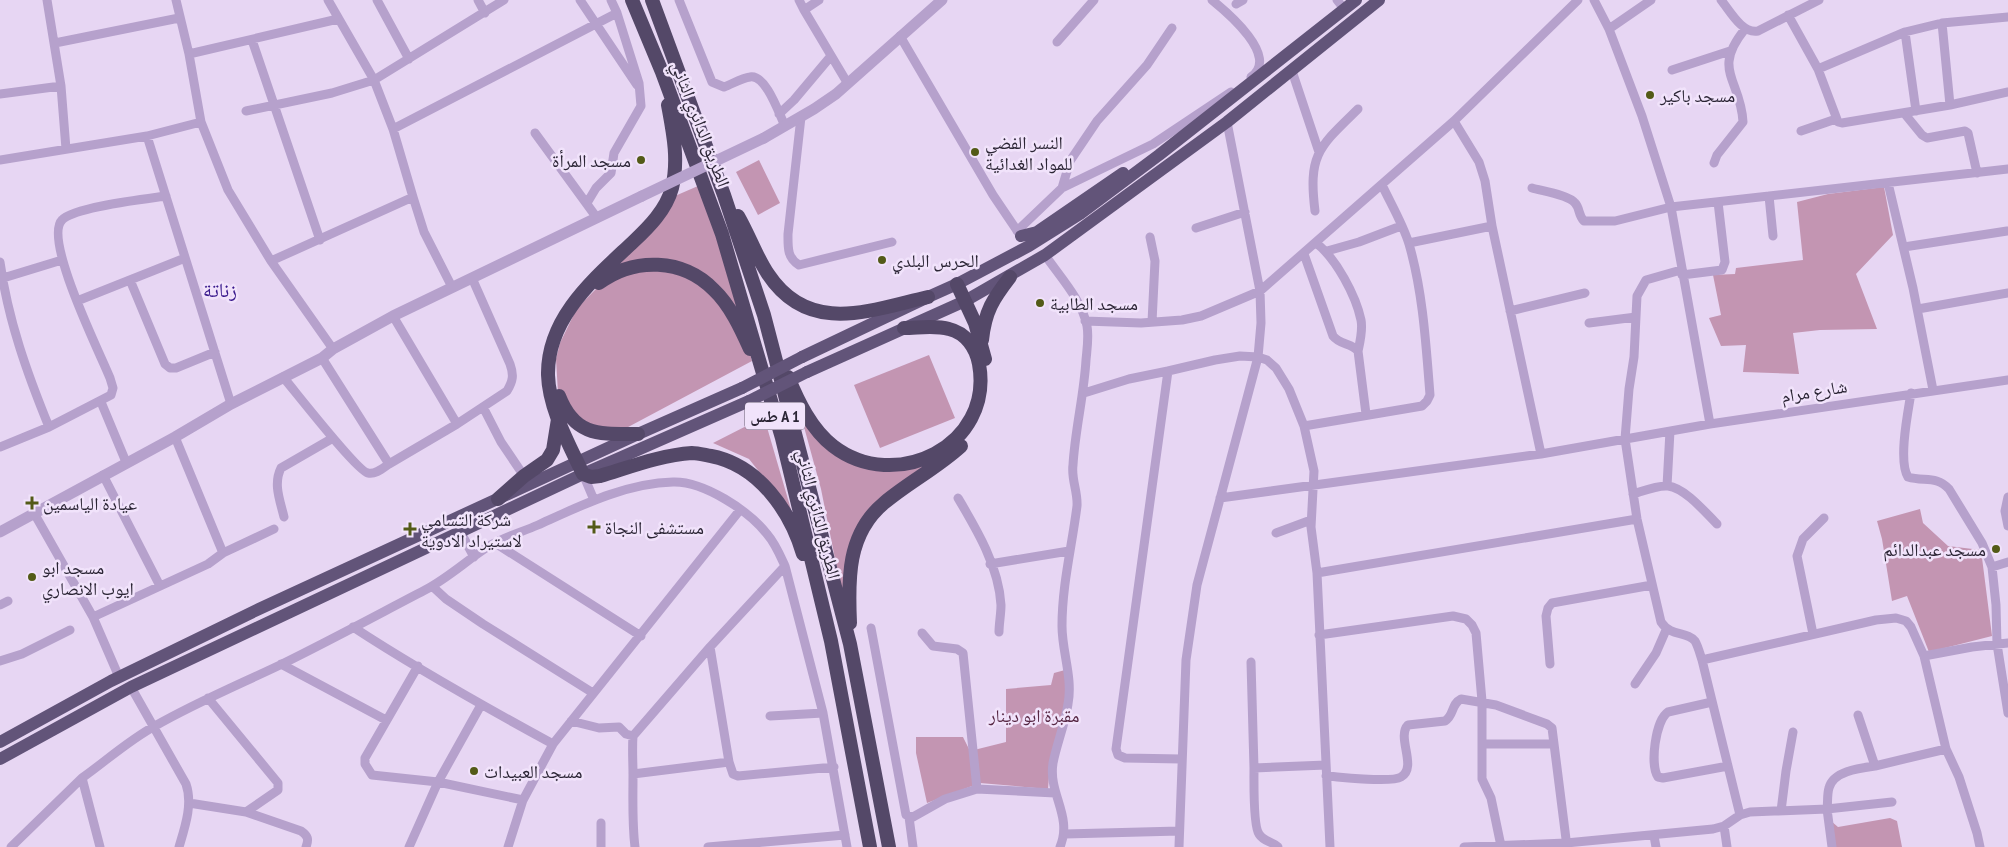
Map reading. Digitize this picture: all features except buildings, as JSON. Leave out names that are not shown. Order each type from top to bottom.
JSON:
[{"type":"highway","name":"الطريق الدائري الثاني","points":[[632,0],[662,72],[722,234],[766,384],[802,518],[831,641],[870,847]]},
{"type":"highway","name":"الطريق الدائري الثاني","points":[[652,0],[724,195],[764,315],[850,644],[889,847]]},
{"type":"highway","points":[[662,72],[675,156],[675,174],[669,197],[652,224],[583,290],[560,324],[553,342],[548,375],[551,397],[580,468],[591,477],[669,456],[695,453],[720,458],[741,468],[763,484],[780,505],[801,547],[814,599],[831,641]]},
{"type":"highway","points":[[724,195],[751,239],[768,275],[779,288],[801,305],[828,314],[847,315],[928,296]]},
{"type":"highway","points":[[638,434],[602,434],[581,427],[572,420],[558,396],[555,376],[556,359],[560,343],[577,308],[593,288],[610,275],[644,264],[670,266],[702,279],[715,290],[725,303],[749,347],[766,384]]},
{"type":"highway","points":[[982,343],[989,308],[995,296],[1010,276]]},
{"type":"highway","points":[[850,644],[848,585],[851,562],[857,541],[868,521],[883,504],[947,459],[965,441],[980,416],[987,390],[986,364],[982,343],[957,284]]},
{"type":"highway","points":[[764,315],[795,394],[816,428],[833,446],[853,457],[872,463],[892,465],[928,459],[948,447],[964,430],[975,411],[980,390],[980,371],[973,345],[963,336],[950,329],[904,328]]},
{"type":"highway","points":[[498,499],[524,476],[547,460],[553,450],[558,418]]},
{"type":"main road","points":[[0,759],[131,687],[460,531],[580,468],[638,434],[742,388],[928,296],[957,284],[1030,246],[1080,214],[1146,165],[1321,29],[1341,5],[1356,0]]},
{"type":"main road","points":[[0,742],[119,678],[259,610],[498,499],[749,401],[807,372],[965,301],[1045,255],[1227,122],[1379,0]]},
{"type":"main road","points":[[1321,29],[1329,40]]},
{"type":"main road","points":[[1019,233],[1037,232],[1125,172],[1146,165]]},
{"type":"street","points":[[47,0],[61,86],[66,149]]},
{"type":"street","points":[[176,0],[189,54],[201,122],[228,190],[271,261],[334,349]]},
{"type":"street","points":[[328,0],[374,80],[393,129],[424,232],[452,287]]},
{"type":"street","points":[[376,0],[409,59]]},
{"type":"street","points":[[478,0],[485,12]]},
{"type":"street","points":[[246,111],[332,93],[374,80],[504,0]]},
{"type":"street","points":[[580,0],[640,89]]},
{"type":"street","points":[[587,203],[596,188],[611,173],[614,153],[642,106],[640,89],[617,13],[611,0]]},
{"type":"street","points":[[679,0],[712,82],[724,87],[749,77],[759,79],[766,87],[785,126]]},
{"type":"street","points":[[799,0],[848,84]]},
{"type":"street","points":[[804,10],[819,0]]},
{"type":"street","points":[[1057,42],[1094,0]]},
{"type":"street","points":[[1019,233],[1062,188],[1153,144],[1256,74],[1260,58],[1252,41],[1212,0]]},
{"type":"street","points":[[1085,321],[1152,322],[1182,320],[1201,316],[1260,291],[1454,121],[1578,0]]},
{"type":"street","points":[[1594,0],[1609,30],[1642,116],[1671,208],[1710,424]]},
{"type":"street","points":[[1609,30],[1651,0]]},
{"type":"street","points":[[1721,0],[1745,29],[1752,32],[1816,1]]},
{"type":"street","points":[[0,532],[175,437],[231,404],[322,358],[334,349],[393,316],[764,138],[827,101],[938,1]]},
{"type":"street","points":[[393,129],[617,13]]},
{"type":"street","points":[[1788,15],[1818,69],[1838,122],[1842,123],[1916,111],[2008,92]]},
{"type":"street","points":[[1818,69],[1905,32],[1942,23],[2008,17]]},
{"type":"street","points":[[55,43],[179,18]]},
{"type":"street","points":[[189,54],[338,19]]},
{"type":"street","points":[[1942,23],[1950,105]]},
{"type":"street","points":[[1062,188],[1070,161],[1097,121],[1146,64],[1172,28]]},
{"type":"street","points":[[1714,162],[1717,155],[1743,122],[1742,107],[1729,75],[1728,64],[1730,51],[1745,29]]},
{"type":"street","points":[[1905,32],[1916,111]]},
{"type":"street","points":[[900,36],[993,195],[1030,246]]},
{"type":"street","points":[[252,40],[320,240]]},
{"type":"street","points":[[1672,70],[1730,51]]},
{"type":"street","points":[[779,114],[794,100],[831,56]]},
{"type":"street","points":[[1292,71],[1319,152]]},
{"type":"street","points":[[0,94],[61,86]]},
{"type":"street","points":[[1315,211],[1312,188],[1313,172],[1319,152],[1326,140],[1358,109]]},
{"type":"street","points":[[1904,113],[1922,135],[1927,138],[1965,131],[1968,133],[1977,173]]},
{"type":"street","points":[[801,117],[788,234],[788,249],[792,260],[799,265],[892,242]]},
{"type":"street","points":[[1801,131],[1836,119]]},
{"type":"street","points":[[1454,121],[1479,162],[1541,454]]},
{"type":"street","points":[[0,160],[147,136],[201,122]]},
{"type":"street","points":[[1179,847],[1186,660],[1197,585],[1258,357],[1261,323],[1260,291],[1227,122]]},
{"type":"street","points":[[535,133],[597,218]]},
{"type":"street","points":[[147,136],[231,404]]},
{"type":"street","points":[[1532,188],[1569,198],[1576,203],[1580,217],[1584,221],[1614,221],[1671,208],[2008,169]]},
{"type":"street","points":[[1888,183],[1918,309],[1933,390]]},
{"type":"street","points":[[1304,426],[1422,406],[1430,396],[1421,301],[1409,243],[1382,185]]},
{"type":"street","points":[[0,447],[49,427],[101,402],[111,394],[110,378],[77,301],[62,260],[57,234],[58,226],[63,219],[82,211],[166,196]]},
{"type":"street","points":[[1770,196],[1774,236]]},
{"type":"street","points":[[271,261],[413,197]]},
{"type":"street","points":[[1718,202],[1725,262],[1722,270],[1682,273],[1646,280],[1637,296],[1625,439],[1637,519],[1661,622],[1666,630],[1691,637],[1696,642],[1740,815]]},
{"type":"street","points":[[1196,228],[1245,212]]},
{"type":"street","points":[[1327,251],[1359,242],[1401,226]]},
{"type":"street","points":[[1409,243],[1492,226]]},
{"type":"street","points":[[1904,247],[2007,231]]},
{"type":"street","points":[[1150,237],[1155,261],[1152,322]]},
{"type":"street","points":[[1316,243],[1327,251],[1344,279],[1361,321],[1358,352],[1366,414]]},
{"type":"street","points":[[1304,254],[1333,336],[1337,342],[1353,346],[1358,352]]},
{"type":"street","points":[[1045,255],[1078,302],[1085,321],[1087,339],[1084,394],[1072,468],[1077,504],[1069,551],[1062,623],[1069,703],[1053,764],[1052,778],[1064,821],[1065,834],[1060,847]]},
{"type":"street","points":[[77,301],[185,258]]},
{"type":"street","points":[[1,278],[62,260]]},
{"type":"street","points":[[0,262],[1,278],[14,334],[28,377],[49,427]]},
{"type":"street","points":[[283,377],[333,438],[364,472],[374,473],[457,424],[507,391],[512,384],[514,374],[472,278]]},
{"type":"street","points":[[130,280],[165,364],[170,368],[176,368],[215,352]]},
{"type":"street","points":[[1510,311],[1585,293]]},
{"type":"street","points":[[1918,309],[2008,293]]},
{"type":"street","points":[[393,316],[457,424]]},
{"type":"street","points":[[1589,323],[1636,317]]},
{"type":"street","points":[[1084,394],[1129,379],[1240,356],[1258,357],[1267,360],[1276,368],[1289,389],[1304,426],[1314,471],[1312,520],[1330,847]]},
{"type":"street","points":[[322,358],[389,464]]},
{"type":"street","points":[[1168,372],[1116,749],[1118,755],[1125,758],[1181,759]]},
{"type":"street","name":"شارع مرام","points":[[1220,498],[1541,454],[1710,424],[2008,380]]},
{"type":"street","points":[[1911,393],[1904,437],[1904,471],[1908,477],[1943,482],[1982,542],[1992,567],[1996,605],[1997,644],[2008,714]]},
{"type":"street","points":[[101,402],[126,462]]},
{"type":"street","points":[[483,407],[501,442],[524,476]]},
{"type":"street","points":[[1667,486],[1670,431]]},
{"type":"street","points":[[175,437],[223,553]]},
{"type":"street","points":[[284,517],[277,489],[277,477],[282,468],[333,438]]},
{"type":"street","points":[[580,468],[594,500]]},
{"type":"street","points":[[103,475],[160,586]]},
{"type":"street","points":[[11,847],[82,778],[153,727],[432,586],[495,543],[594,500],[652,484],[674,482],[693,484],[711,492],[754,520],[768,534],[785,566],[823,712],[846,847]]},
{"type":"street","points":[[1634,494],[1667,486],[1676,488],[1690,498],[1717,524]]},
{"type":"street","points":[[2008,497],[2005,511],[2008,526]]},
{"type":"street","points":[[958,498],[977,530],[998,584],[1001,606],[999,632]]},
{"type":"street","points":[[508,847],[523,800],[552,744],[641,636],[740,510]]},
{"type":"street","points":[[34,513],[93,617],[119,678]]},
{"type":"street","points":[[1813,634],[1797,556],[1803,539],[1824,518]]},
{"type":"street","points":[[1316,573],[1637,519]]},
{"type":"street","points":[[1276,533],[1312,520]]},
{"type":"street","points":[[93,617],[208,564],[223,553],[274,528]]},
{"type":"street","points":[[460,531],[474,557]]},
{"type":"street","points":[[495,543],[641,636]]},
{"type":"street","points":[[990,564],[1069,551]]},
{"type":"street","points":[[1992,567],[2008,562]]},
{"type":"street","points":[[635,847],[632,824],[633,774],[631,754],[633,736],[710,647],[785,566]]},
{"type":"street","points":[[1550,664],[1546,616],[1548,608],[1552,603],[1652,585]]},
{"type":"street","points":[[432,586],[446,599],[482,624],[593,692]]},
{"type":"street","points":[[1319,635],[1453,616],[1462,617],[1472,624],[1476,633],[1482,702],[1482,779],[1491,798],[1501,846]]},
{"type":"street","points":[[1702,660],[1876,620],[1896,618],[1906,621],[1911,627],[1924,656],[1946,749],[1959,777],[1980,847]]},
{"type":"street","points":[[353,627],[481,705],[552,744]]},
{"type":"street","points":[[871,628],[906,815],[909,817],[913,847]]},
{"type":"street","points":[[0,661],[22,654],[70,630]]},
{"type":"street","points":[[1634,684],[1656,653],[1666,630]]},
{"type":"street","points":[[922,632],[933,646],[957,649],[963,653],[977,789]]},
{"type":"street","points":[[1924,656],[2008,643]]},
{"type":"street","points":[[710,647],[729,762],[733,774],[738,776],[834,768]]},
{"type":"street","points":[[1250,662],[1257,831],[1265,840],[1274,843],[1278,847]]},
{"type":"street","points":[[280,664],[386,720]]},
{"type":"street","points":[[418,666],[365,758],[372,775],[438,782],[523,800]]},
{"type":"street","points":[[131,687],[186,784],[189,803],[180,844],[190,847]]},
{"type":"street","points":[[208,698],[278,784],[278,790],[246,812]]},
{"type":"street","points":[[1326,776],[1383,780],[1404,776],[1407,766],[1404,731],[1406,727],[1410,724],[1447,720],[1455,703],[1461,700],[1496,705],[1547,724],[1553,731],[1566,845]]},
{"type":"street","points":[[1712,702],[1668,712],[1664,715],[1661,719],[1655,748],[1655,772],[1658,777],[1663,778],[1728,766]]},
{"type":"street","points":[[409,847],[438,782],[481,705]]},
{"type":"street","points":[[770,716],[823,712]]},
{"type":"street","points":[[1858,715],[1875,766]]},
{"type":"street","points":[[571,721],[599,728],[619,727],[626,734],[633,736]]},
{"type":"street","points":[[1781,811],[1793,732]]},
{"type":"street","points":[[1483,744],[1554,744]]},
{"type":"street","points":[[1832,847],[1827,809],[1829,787],[1834,779],[1859,768],[1946,749]]},
{"type":"street","points":[[633,774],[729,762]]},
{"type":"street","points":[[1254,768],[1326,765]]},
{"type":"street","points":[[82,778],[100,847]]},
{"type":"street","points":[[909,817],[913,817],[945,799],[977,789],[1055,793]]},
{"type":"street","points":[[1464,847],[1566,845],[1654,836],[1724,826],[1740,815],[1750,812],[1827,809],[1892,802]]},
{"type":"street","points":[[189,803],[246,812],[301,831],[308,837],[306,847]]},
{"type":"street","points":[[601,823],[601,847]]},
{"type":"street","points":[[1724,826],[1727,847]]},
{"type":"street","points":[[1065,834],[1179,831]]},
{"type":"street","points":[[708,847],[749,846],[845,835]]},
{"type":"street","points":[[1654,836],[1656,847]]},
{"type":"green space","points":[[759,160],[780,203],[758,215],[736,172]]},
{"type":"green space","points":[[698,186],[706,187],[752,361],[615,434],[592,432],[558,393],[556,359],[560,343],[577,308],[610,275],[668,199]]},
{"type":"green space","points":[[1884,187],[1893,235],[1856,274],[1877,329],[1820,330],[1793,333],[1799,374],[1743,372],[1746,345],[1721,346],[1709,318],[1721,315],[1713,275],[1735,274],[1736,268],[1803,260],[1797,202],[1828,194]]},
{"type":"green space","points":[[929,355],[955,418],[880,448],[854,385]]},
{"type":"green space","points":[[795,394],[833,446],[895,464],[959,441],[868,521],[846,613],[821,489]]},
{"type":"green space","points":[[764,417],[792,513],[749,459],[713,443]]},
{"type":"green space","points":[[1920,509],[1923,523],[1948,546],[1981,550],[1992,636],[1929,652],[1907,596],[1892,601],[1882,539],[1877,521]]},
{"type":"green space","name":"مقبرة ابو دينار","points":[[1065,670],[1067,702],[1050,764],[1048,789],[980,783],[927,803],[916,753],[916,737],[963,737],[970,751],[1006,742],[1006,689],[1051,685],[1054,673]]},
{"type":"green space","points":[[1890,818],[1897,821],[1902,847],[1831,847],[1831,821],[1838,827]]},
{"type":"place","name":"مسجد باكير","points":[[1650,95]]},
{"type":"place","name":"النسر الفضي للمواد الغدائية","points":[[975,152]]},
{"type":"place","name":"مسجد المرأة","points":[[641,160]]},
{"type":"place","name":"الحرس البلدي","points":[[882,260]]},
{"type":"place","name":"مسجد الطابية","points":[[1040,303]]},
{"type":"place","name":"عيادة الياسمين","points":[[32,503]]},
{"type":"place","name":"مستشفى النجاة","points":[[594,527]]},
{"type":"place","name":"شركة التسامي لاستيراد الادوية","points":[[410,529]]},
{"type":"place","name":"مسجد عبدالدائم","points":[[1996,549]]},
{"type":"place","name":"مسجد ابو ايوب الانصاري","points":[[32,577]]},
{"type":"place","name":"مسجد العبيدات","points":[[474,771]]},
{"type":"district","name":"زناتة","points":[[220,290]]}]
